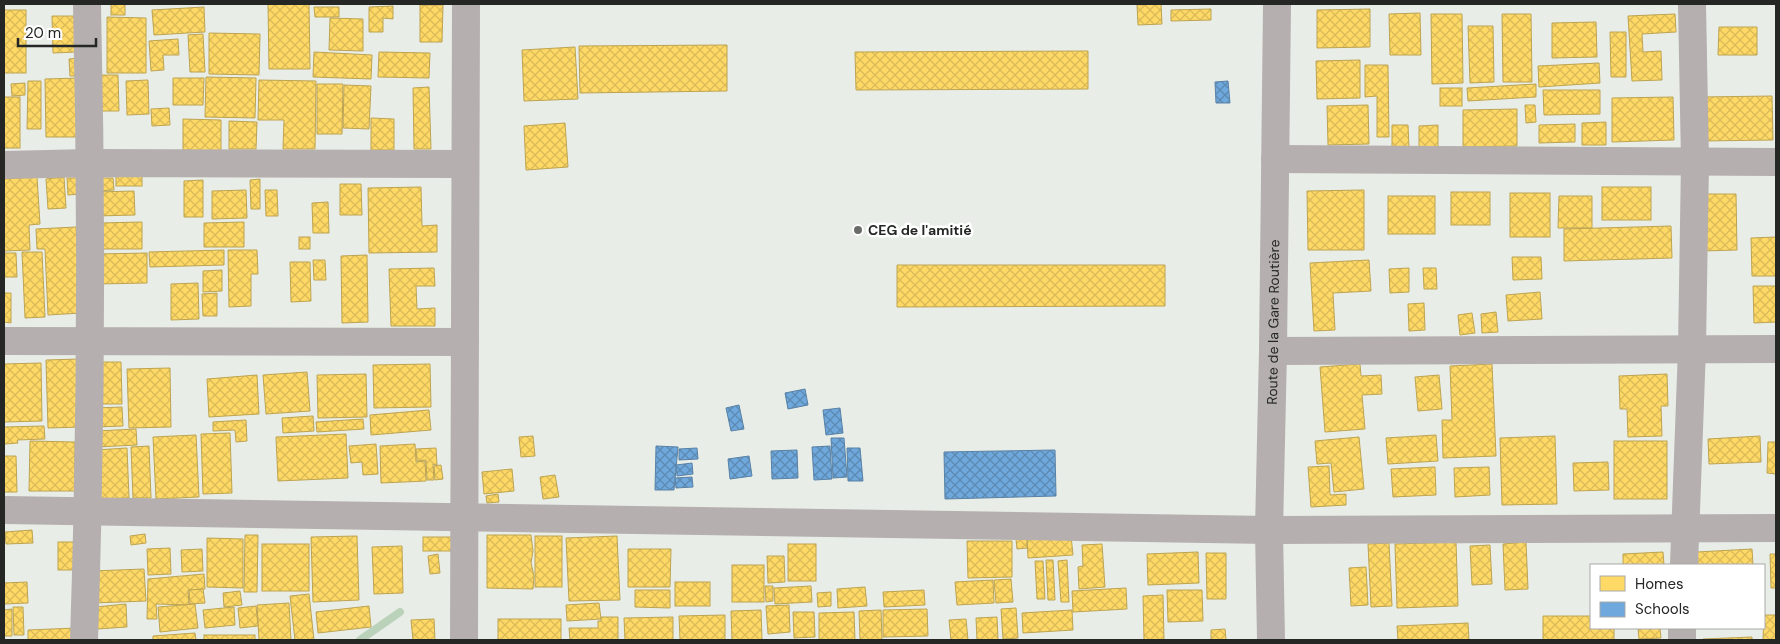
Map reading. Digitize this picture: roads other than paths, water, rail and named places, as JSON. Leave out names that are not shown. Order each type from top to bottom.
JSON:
[{"type":"street","points":[[84,640],[89,510],[90,341],[90,163],[87,4]]},
{"type":"street","points":[[464,640],[466,518],[466,4]]},
{"type":"street","name":"Route de la Gare Routière","points":[[1271,640],[1269,530],[1274,351],[1274,159],[1277,4]]},
{"type":"street","points":[[1684,564],[1692,348],[1695,162],[1692,4]]},
{"type":"street","points":[[1274,159],[1776,162]]},
{"type":"street","points":[[4,164],[465,164]]},
{"type":"street","points":[[4,341],[465,342]]},
{"type":"street","points":[[1274,351],[1776,349]]},
{"type":"street","points":[[4,510],[1269,530],[1776,528]]},
{"type":"waterway","points":[[360,640],[400,612]]},
{"type":"place","name":"CEG de l'amitié","points":[[858,230]]}]
